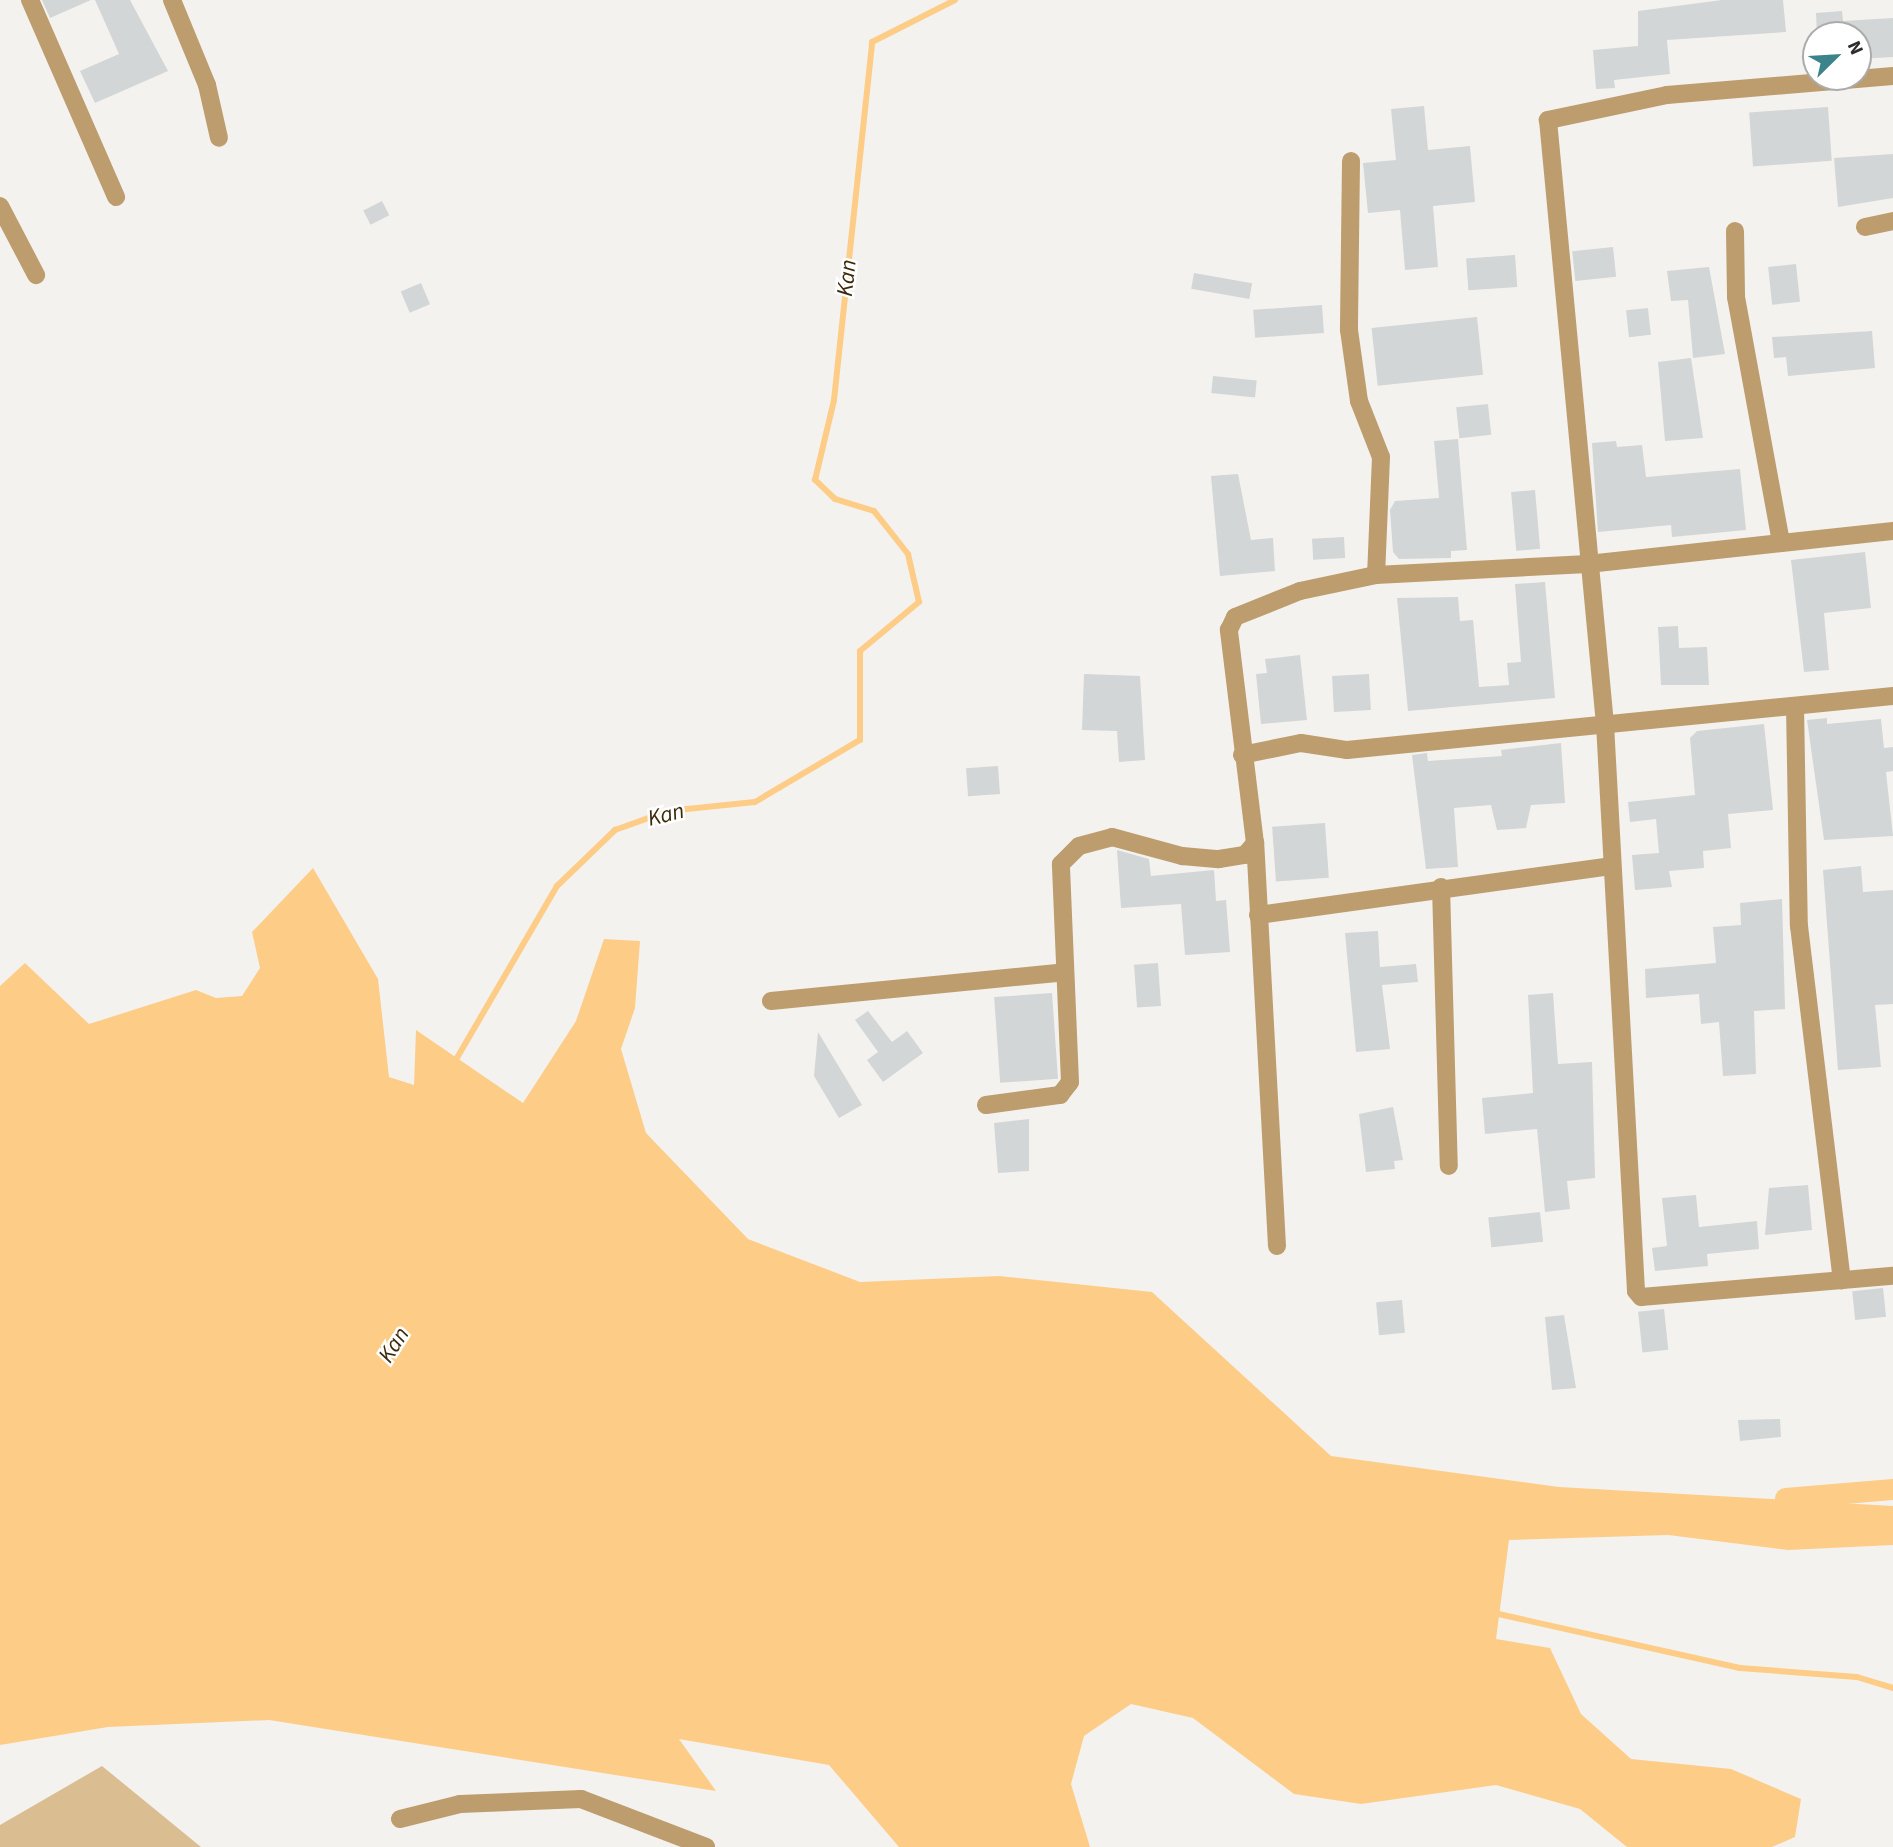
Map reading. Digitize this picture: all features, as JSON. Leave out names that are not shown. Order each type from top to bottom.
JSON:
[{"type":"street","points":[[30,0],[116,197]]},
{"type":"street","points":[[172,0],[208,85],[219,138]]},
{"type":"street","points":[[1893,76],[1667,95],[1548,120],[1605,724],[1636,1291],[1641,1297],[1893,1276]]},
{"type":"street","points":[[1350,161],[1349,330],[1359,401],[1381,457],[1376,575]]},
{"type":"street","points":[[0,206],[36,275]]},
{"type":"street","points":[[1865,227],[1893,221]]},
{"type":"street","points":[[1735,231],[1736,297],[1781,543]]},
{"type":"street","points":[[1277,1246],[1255,843],[1242,755],[1229,630],[1236,617],[1300,591],[1376,575],[1588,564],[1893,531]]},
{"type":"street","points":[[1242,755],[1301,743],[1347,750],[1893,696]]},
{"type":"street","points":[[1796,706],[1799,926],[1842,1280]]},
{"type":"street","points":[[986,1105],[1060,1096],[1070,1082],[1061,864],[1079,846],[1112,837],[1182,856],[1219,859],[1245,855],[1255,843]]},
{"type":"street","points":[[1258,915],[1441,887],[1611,866]]},
{"type":"street","points":[[1441,887],[1449,1166]]},
{"type":"street","points":[[771,1001],[1065,972]]},
{"type":"street","points":[[400,1819],[460,1804],[581,1800],[706,1847]]},
{"type":"shaded area","points":[[102,1766],[201,1847],[0,1847],[0,1825]]},
{"type":"water","points":[[313,868],[378,979],[389,1077],[414,1085],[416,1030],[523,1103],[576,1021],[604,939],[640,941],[635,1008],[621,1049],[646,1133],[748,1239],[860,1282],[999,1276],[1152,1292],[1331,1456],[1559,1487],[1893,1506],[1893,1545],[1788,1550],[1668,1535],[1509,1540],[1496,1639],[1550,1648],[1581,1714],[1631,1759],[1731,1769],[1801,1799],[1795,1837],[1772,1847],[1627,1847],[1580,1809],[1496,1785],[1361,1804],[1294,1794],[1193,1718],[1131,1704],[1084,1736],[1071,1784],[1090,1847],[899,1847],[829,1765],[679,1739],[716,1791],[269,1720],[108,1727],[0,1745],[0,986],[25,963],[89,1024],[196,990],[216,998],[242,996],[260,968],[252,932]]},
{"type":"building","points":[[42,0],[91,0],[50,18]]},
{"type":"building","points":[[95,0],[130,0],[168,71],[95,103],[80,71],[119,54]]},
{"type":"building","points":[[1722,0],[1783,0],[1786,32],[1667,40],[1670,74],[1614,80],[1615,88],[1596,89],[1593,50],[1638,46],[1638,11]]},
{"type":"building","points":[[1842,11],[1843,21],[1816,21],[1816,13]]},
{"type":"building","points":[[1893,18],[1893,57],[1872,58],[1872,21],[1843,21]]},
{"type":"building","points":[[1424,106],[1428,150],[1470,146],[1475,202],[1433,206],[1438,267],[1405,270],[1400,210],[1368,213],[1363,163],[1396,160],[1391,109]]},
{"type":"building","points":[[1828,107],[1832,161],[1753,166],[1749,113]]},
{"type":"building","points":[[1893,154],[1893,198],[1838,207],[1834,158]]},
{"type":"building","points":[[382,201],[389,215],[371,225],[363,211]]},
{"type":"building","points":[[1613,247],[1616,277],[1575,281],[1572,251]]},
{"type":"building","points":[[1515,255],[1517,287],[1468,290],[1466,258]]},
{"type":"building","points":[[1796,264],[1800,302],[1772,305],[1768,267]]},
{"type":"building","points":[[1709,267],[1725,354],[1693,358],[1688,300],[1671,301],[1667,271]]},
{"type":"building","points":[[1194,273],[1252,283],[1249,299],[1191,289]]},
{"type":"building","points":[[421,283],[430,304],[410,313],[401,292]]},
{"type":"building","points":[[1322,305],[1324,333],[1255,338],[1253,310]]},
{"type":"building","points":[[1648,308],[1651,335],[1629,337],[1626,310]]},
{"type":"building","points":[[1477,317],[1483,375],[1378,386],[1372,328]]},
{"type":"building","points":[[1872,331],[1875,368],[1788,376],[1786,357],[1774,358],[1772,337]]},
{"type":"building","points":[[1691,358],[1703,438],[1665,441],[1658,362]]},
{"type":"building","points":[[1213,376],[1257,381],[1255,398],[1211,393]]},
{"type":"building","points":[[1488,404],[1491,435],[1459,438],[1456,407]]},
{"type":"building","points":[[1458,439],[1467,550],[1451,551],[1451,558],[1399,559],[1393,552],[1390,510],[1395,501],[1439,498],[1434,441]]},
{"type":"building","points":[[1616,441],[1617,447],[1642,445],[1646,477],[1740,469],[1746,530],[1672,537],[1671,525],[1598,532],[1592,443]]},
{"type":"building","points":[[1238,474],[1251,540],[1273,538],[1275,571],[1220,576],[1211,476]]},
{"type":"building","points":[[1535,490],[1540,549],[1516,551],[1511,492]]},
{"type":"building","points":[[1344,537],[1345,558],[1313,560],[1312,539]]},
{"type":"building","points":[[1865,552],[1871,608],[1824,613],[1829,670],[1804,672],[1791,560]]},
{"type":"building","points":[[1545,582],[1555,698],[1408,711],[1397,598],[1458,597],[1460,621],[1473,620],[1479,687],[1509,685],[1507,663],[1521,662],[1515,584]]},
{"type":"building","points":[[1678,626],[1679,648],[1707,647],[1709,685],[1661,685],[1658,627]]},
{"type":"building","points":[[1300,655],[1307,720],[1261,724],[1256,674],[1267,673],[1265,659]]},
{"type":"building","points":[[1084,674],[1140,676],[1145,760],[1119,762],[1117,731],[1082,730]]},
{"type":"building","points":[[1369,674],[1371,710],[1334,712],[1332,676]]},
{"type":"building","points":[[1827,718],[1827,724],[1881,719],[1884,748],[1893,747],[1893,771],[1886,772],[1893,836],[1824,840],[1807,720]]},
{"type":"building","points":[[1764,724],[1773,810],[1728,814],[1731,848],[1703,851],[1704,868],[1669,871],[1672,887],[1635,890],[1632,855],[1659,853],[1656,819],[1630,822],[1628,802],[1695,795],[1690,738],[1697,731]]},
{"type":"building","points":[[1561,743],[1565,803],[1531,805],[1526,828],[1497,830],[1491,805],[1454,808],[1458,867],[1426,869],[1412,755],[1427,753],[1428,761],[1502,756],[1501,750]]},
{"type":"building","points":[[998,766],[1000,794],[968,796],[966,768]]},
{"type":"building","points":[[1325,823],[1329,878],[1276,882],[1272,827]]},
{"type":"building","points":[[1117,850],[1149,859],[1151,876],[1214,870],[1216,901],[1226,900],[1230,952],[1185,955],[1181,904],[1121,908]]},
{"type":"building","points":[[1861,866],[1863,892],[1893,890],[1893,1004],[1875,1005],[1881,1067],[1838,1070],[1823,870]]},
{"type":"building","points":[[1782,899],[1785,1009],[1754,1011],[1756,1074],[1723,1076],[1719,1022],[1701,1024],[1699,994],[1646,998],[1645,969],[1716,963],[1713,927],[1741,925],[1740,903]]},
{"type":"building","points":[[1378,931],[1380,967],[1416,964],[1418,982],[1382,985],[1390,1049],[1356,1052],[1345,933]]},
{"type":"building","points":[[1158,963],[1161,1006],[1137,1008],[1134,965]]},
{"type":"building","points":[[1052,993],[1058,1079],[1000,1083],[994,997]]},
{"type":"building","points":[[1553,993],[1558,1064],[1592,1062],[1595,1178],[1567,1181],[1570,1209],[1545,1212],[1537,1129],[1485,1134],[1482,1098],[1533,1093],[1528,995]]},
{"type":"building","points":[[868,1011],[892,1042],[907,1031],[923,1053],[883,1082],[867,1060],[878,1052],[855,1020]]},
{"type":"building","points":[[818,1032],[862,1105],[839,1118],[814,1076]]},
{"type":"building","points":[[1393,1107],[1403,1160],[1394,1161],[1395,1169],[1366,1172],[1359,1114]]},
{"type":"building","points":[[1029,1119],[1029,1171],[998,1173],[994,1123]]},
{"type":"building","points":[[1808,1185],[1812,1230],[1765,1235],[1769,1188]]},
{"type":"building","points":[[1696,1195],[1699,1227],[1757,1221],[1759,1249],[1707,1254],[1708,1266],[1655,1271],[1652,1248],[1667,1246],[1662,1198]]},
{"type":"building","points":[[1540,1212],[1543,1242],[1491,1247],[1488,1217]]},
{"type":"building","points":[[1883,1288],[1886,1317],[1855,1320],[1852,1291]]},
{"type":"building","points":[[1402,1300],[1405,1333],[1379,1335],[1376,1302]]},
{"type":"building","points":[[1664,1309],[1668,1350],[1642,1352],[1638,1312]]},
{"type":"building","points":[[1564,1315],[1576,1388],[1552,1390],[1545,1317]]},
{"type":"building","points":[[1780,1419],[1781,1437],[1740,1441],[1738,1420]]},
{"type":"waterway","name":"Kan","points":[[454,1063],[557,886],[615,830],[668,811],[755,802],[860,740],[860,651],[919,602],[908,554],[874,511],[835,499],[815,480],[834,400],[872,42],[955,0]]},
{"type":"waterway","points":[[1785,1498],[1893,1489]]},
{"type":"waterway","points":[[1494,1613],[1740,1668],[1857,1677],[1893,1688]]}]
